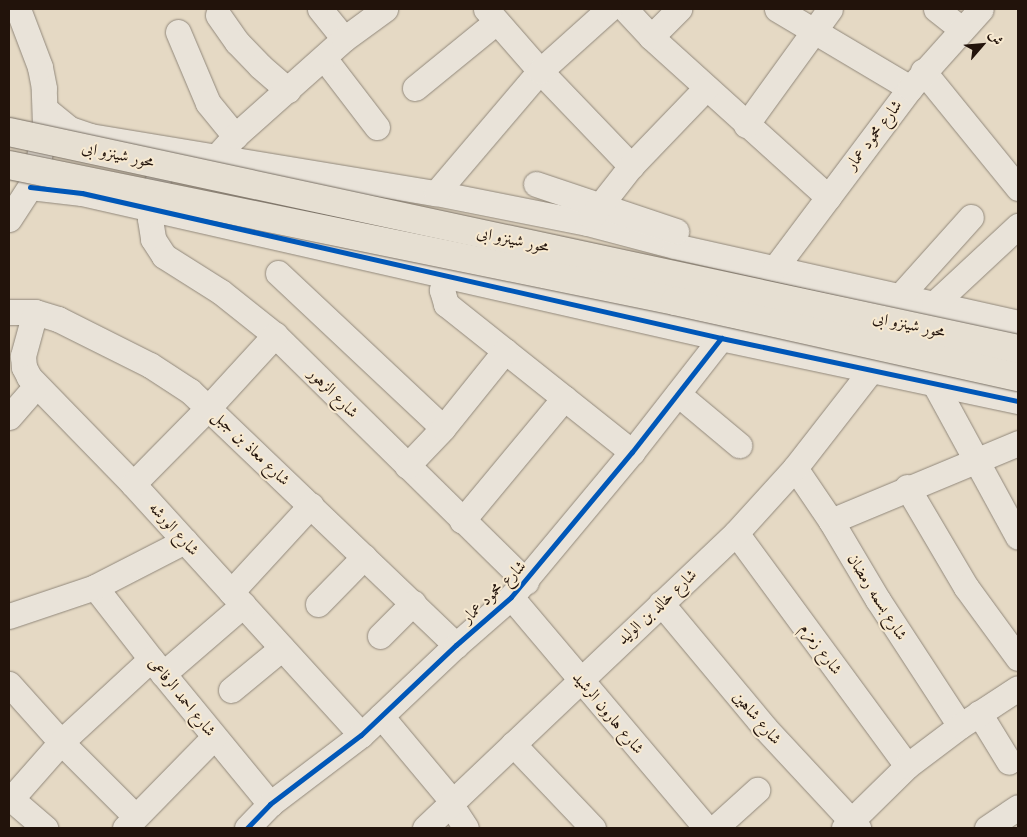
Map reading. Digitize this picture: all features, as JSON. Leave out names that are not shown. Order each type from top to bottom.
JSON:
[{"type":"main road","name":"محور شينزو ابى","points":[[9,132],[1018,349]]},
{"type":"main road","name":"محور شينزو ابى","points":[[9,165],[674,301],[1018,377]]},
{"type":"street","points":[[9,219],[30,187],[41,158],[45,109],[40,67],[18,9]]},
{"type":"street","points":[[320,9],[344,39]]},
{"type":"street","points":[[217,156],[235,136],[344,39],[385,9]]},
{"type":"street","points":[[436,193],[540,71],[609,9]]},
{"type":"street","points":[[625,9],[651,37],[746,126],[828,197]]},
{"type":"street","points":[[651,37],[679,9]]},
{"type":"street","points":[[777,9],[814,31],[917,80],[1018,188]]},
{"type":"street","points":[[746,126],[830,9]]},
{"type":"street","points":[[936,9],[962,29]]},
{"type":"street","name":"شارع محمود عمار","points":[[775,268],[917,80],[981,9]]},
{"type":"street","points":[[218,15],[237,42],[260,66],[288,90]]},
{"type":"street","points":[[415,88],[491,16],[540,71],[631,166]]},
{"type":"street","points":[[178,32],[208,104],[235,136]]},
{"type":"street","points":[[324,58],[377,127]]},
{"type":"street","points":[[593,214],[631,166],[706,88]]},
{"type":"street","points":[[45,109],[63,124],[80,134],[164,150],[217,156],[436,193],[593,214],[716,246]]},
{"type":"street","name":"شارع الزهور","points":[[164,150],[151,209],[153,239],[164,256],[221,292],[275,335],[462,521],[518,589]]},
{"type":"street","points":[[536,184],[593,214],[775,268],[1018,323]]},
{"type":"street","points":[[30,187],[82,193],[722,338],[1018,401]]},
{"type":"street","points":[[900,296],[970,217]]},
{"type":"street","points":[[934,304],[1018,226]]},
{"type":"street","points":[[278,273],[443,428]]},
{"type":"street","points":[[448,276],[442,290],[446,304],[632,452]]},
{"type":"street","name":"شارع معاذ بن جبل","points":[[9,312],[35,312],[58,319],[150,365],[190,391],[456,645]]},
{"type":"street","name":"شارع الورشه","points":[[35,312],[23,356],[24,367],[36,386],[133,484],[360,734]]},
{"type":"street","points":[[133,484],[209,408],[275,335]]},
{"type":"street","name":"شارع محمود عمار","points":[[247,828],[270,804],[381,716],[518,589],[632,452],[722,338]]},
{"type":"street","points":[[407,466],[443,428],[505,351]]},
{"type":"street","name":"شارع خالد بن الوليد","points":[[425,828],[736,533],[795,468],[872,370]]},
{"type":"street","points":[[934,383],[1018,537]]},
{"type":"street","points":[[9,417],[36,386]]},
{"type":"street","points":[[678,394],[740,445]]},
{"type":"street","points":[[462,521],[564,398]]},
{"type":"street","points":[[831,521],[907,487],[1018,443]]},
{"type":"street","name":"شارع بسمه رمضان","points":[[795,468],[831,521],[878,600],[969,719],[1009,762]]},
{"type":"street","points":[[907,487],[966,587],[1018,658]]},
{"type":"street","points":[[31,824],[10,798],[61,742],[157,667],[237,598],[311,505]]},
{"type":"street","name":"شارع زمزم","points":[[736,533],[907,766]]},
{"type":"street","points":[[9,616],[95,587],[185,541]]},
{"type":"street","points":[[318,604],[364,557]]},
{"type":"street","name":"شارع احمد الرفاعى","points":[[95,587],[157,667],[270,804]]},
{"type":"street","name":"شارع هارون الرشيد","points":[[518,589],[580,679],[706,828]]},
{"type":"street","points":[[380,636],[413,603]]},
{"type":"street","name":"شارع شاهين","points":[[661,603],[765,728],[851,826]]},
{"type":"street","points":[[231,690],[282,648]]},
{"type":"street","points":[[9,684],[130,822],[214,737]]},
{"type":"street","points":[[851,826],[907,766],[969,719],[1018,688]]},
{"type":"street","points":[[381,716],[452,804],[466,828]]},
{"type":"street","points":[[513,744],[593,828]]},
{"type":"street","points":[[715,828],[757,790]]},
{"type":"street","points":[[990,827],[1018,807]]},
{"type":"cycle path","points":[[30,187],[82,193],[721,338],[1018,401]]},
{"type":"cycle path","points":[[247,828],[270,804],[361,735],[456,645],[511,597],[632,452],[721,338]]}]
